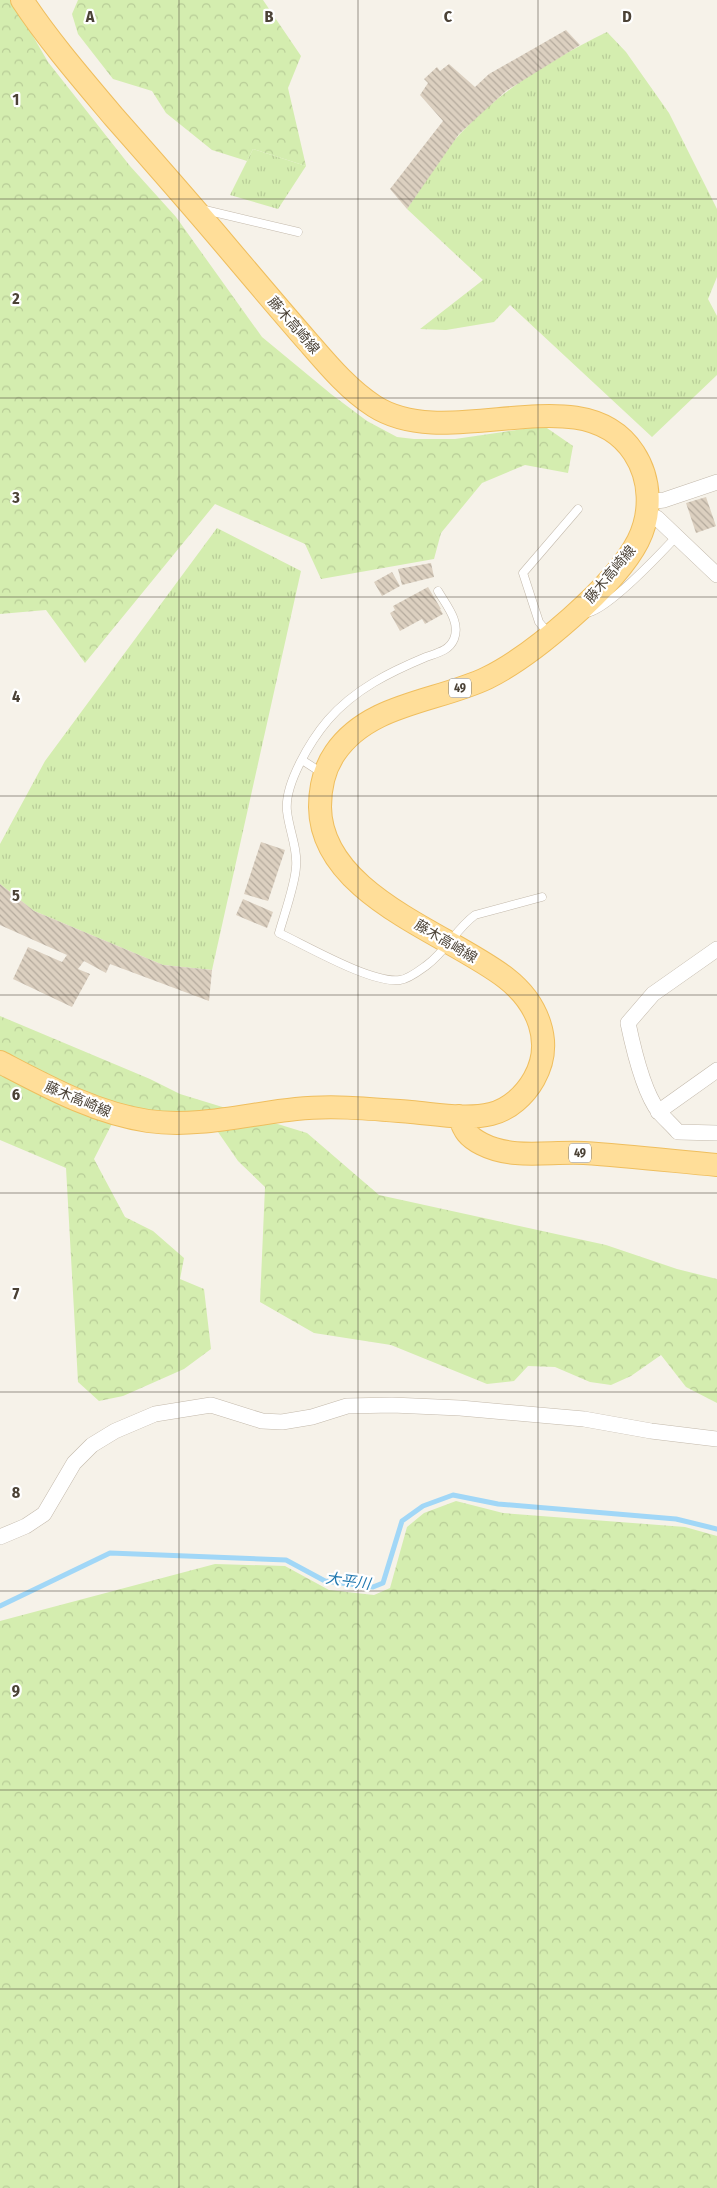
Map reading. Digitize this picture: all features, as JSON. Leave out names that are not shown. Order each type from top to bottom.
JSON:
[{"type":"main road","name":"藤木高崎線","points":[[0,1062],[99,1110],[152,1122],[178,1124],[300,1108],[328,1107],[459,1116],[490,1114],[511,1105],[524,1093],[534,1079],[540,1063],[543,1034],[533,1008],[509,980],[379,900],[348,872],[336,857],[324,833],[320,818],[320,799],[325,774],[333,756],[342,744],[353,732],[376,717],[489,677],[521,658],[549,635],[578,611],[615,573],[633,549],[647,508],[644,476],[635,454],[612,431],[596,423],[556,415],[438,424],[402,418],[373,406],[322,358],[91,90],[34,20],[22,0]]},
{"type":"main road","name":"49","points":[[459,1116],[464,1131],[471,1137],[483,1145],[510,1153],[586,1153],[717,1165]]},
{"type":"street","points":[[717,482],[664,500],[647,508],[717,575]]},
{"type":"street","points":[[717,949],[653,994],[628,1023],[632,1046],[658,1112],[678,1132],[717,1133]]},
{"type":"street","points":[[658,1112],[717,1070]]},
{"type":"street","points":[[0,1538],[26,1526],[44,1514],[74,1463],[100,1440],[115,1431],[155,1414],[211,1405],[262,1421],[282,1422],[312,1417],[347,1406],[392,1405],[460,1408],[584,1419],[717,1439]]},
{"type":"lane","points":[[198,213],[205,210],[298,232]]},
{"type":"lane","points":[[549,635],[539,622],[523,573],[578,509]]},
{"type":"lane","points":[[578,611],[589,613],[600,610],[643,571],[676,537]]},
{"type":"lane","points":[[438,591],[455,620],[456,632],[452,643],[444,651],[386,675],[352,697],[324,724],[302,760],[289,789],[287,801],[296,867],[279,933],[381,980],[402,980],[438,956],[465,922],[475,915],[542,897]]},
{"type":"lane","points":[[302,760],[325,774]]},
{"type":"green space","points":[[0,0],[12,0],[48,62],[130,166],[176,217],[262,337],[367,421],[397,437],[455,439],[544,426],[573,446],[568,473],[525,465],[482,483],[441,533],[434,559],[321,579],[305,544],[215,504],[85,663],[46,610],[0,614]]},
{"type":"green space","points":[[78,0],[263,0],[301,56],[288,88],[306,166],[253,149],[247,161],[212,150],[166,113],[152,91],[113,79],[78,34],[72,14]]},
{"type":"green space","points":[[607,32],[626,52],[669,113],[717,209],[717,277],[708,299],[717,316],[717,375],[652,437],[510,305],[494,322],[446,330],[420,329],[483,280],[407,209],[453,142],[492,103],[548,64]]},
{"type":"green space","points":[[253,149],[306,166],[278,209],[230,195]]},
{"type":"green space","points":[[217,528],[301,571],[212,970],[163,965],[34,911],[0,884],[0,844],[45,761]]},
{"type":"green space","points":[[0,1016],[150,1079],[180,1094],[307,1133],[379,1195],[606,1245],[677,1269],[717,1279],[717,1403],[686,1387],[661,1355],[631,1376],[611,1385],[590,1382],[555,1367],[528,1366],[514,1381],[487,1384],[391,1345],[314,1333],[260,1302],[265,1187],[238,1161],[207,1116],[119,1110],[94,1159],[125,1217],[153,1231],[184,1258],[180,1279],[204,1289],[211,1349],[184,1369],[123,1396],[99,1401],[78,1382],[66,1168],[0,1140]]},
{"type":"green space","points":[[456,1501],[503,1513],[685,1527],[717,1536],[717,2188],[0,2188],[0,1621],[215,1564],[285,1566],[329,1590],[374,1595],[390,1588],[407,1527],[424,1513]]},
{"type":"building","points":[[566,30],[580,45],[506,91],[459,134],[407,209],[390,189],[443,121],[420,95],[428,83],[424,79],[437,67],[440,71],[449,64],[475,87],[489,74]]},
{"type":"building","points":[[706,497],[716,526],[696,533],[686,503]]},
{"type":"building","points":[[431,563],[434,577],[402,585],[398,569]]},
{"type":"building","points":[[392,572],[400,586],[382,596],[374,582]]},
{"type":"building","points":[[428,587],[443,614],[425,624],[422,619],[400,631],[390,613],[395,610],[393,606]]},
{"type":"building","points":[[261,842],[285,850],[268,901],[244,894]]},
{"type":"building","points":[[0,884],[34,911],[163,965],[212,970],[209,1001],[110,964],[106,973],[84,961],[78,969],[90,974],[72,1007],[13,979],[28,947],[62,962],[67,955],[0,925]]},
{"type":"building","points":[[243,899],[273,912],[267,928],[236,915]]},
{"type":"waterway","name":"大平川","points":[[0,1606],[110,1553],[286,1560],[325,1581],[373,1587],[383,1583],[402,1521],[423,1506],[453,1495],[498,1504],[676,1519],[717,1529]]}]
